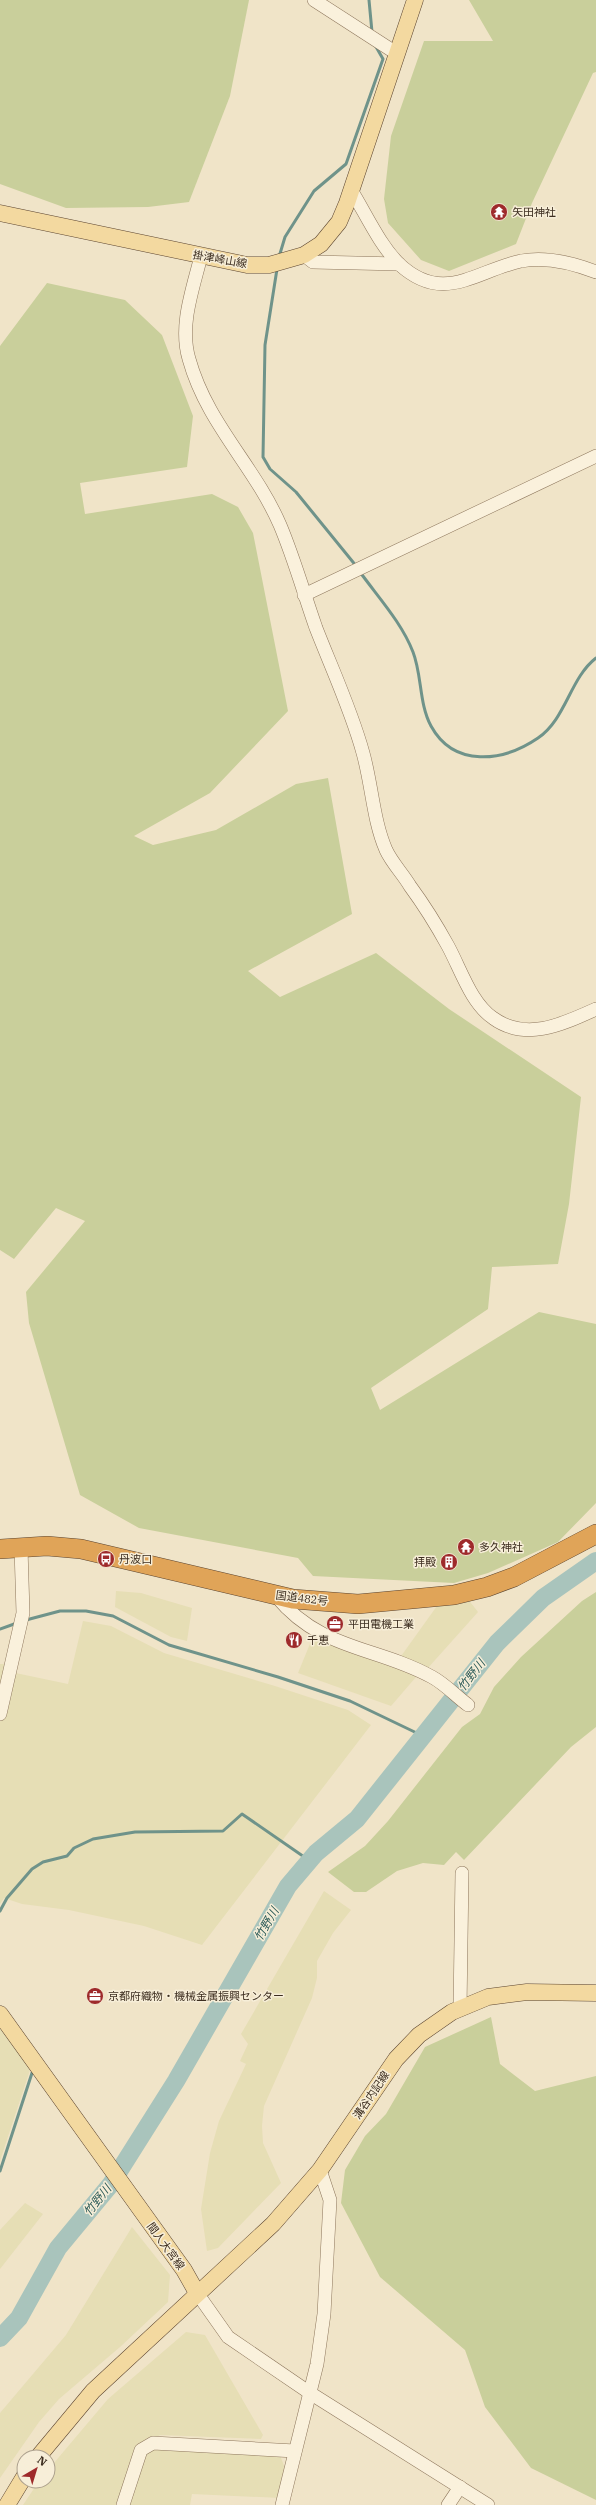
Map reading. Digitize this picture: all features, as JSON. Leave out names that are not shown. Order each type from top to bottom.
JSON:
[{"type":"highway","name":"国道482号","points":[[0,1549],[47,1546],[81,1549],[276,1596],[293,1599],[358,1604],[454,1595],[514,1577],[596,1534]]},
{"type":"main road","name":"掛津峰山線","points":[[0,213],[248,265],[269,265],[304,255],[314,250],[330,235],[339,222],[415,0]]},
{"type":"main road","name":"溝谷内記線","points":[[197,2294],[273,2224],[320,2170],[396,2058],[419,2035],[460,2009],[488,1997],[527,1992],[596,1993]]},
{"type":"main road","name":"間人大宮線","points":[[0,2014],[184,2270],[197,2294]]},
{"type":"main road","points":[[45,2449],[93,2391],[197,2294]]},
{"type":"main road","points":[[7,2505],[17,2489]]},
{"type":"street","points":[[314,0],[396,53]]},
{"type":"street","points":[[351,190],[383,243],[400,264],[424,281],[443,285],[460,282],[522,261],[545,259],[596,272]]},
{"type":"street","points":[[304,255],[313,262],[400,264]]},
{"type":"street","points":[[201,256],[185,325],[185,342],[190,362],[212,414],[225,437],[260,486],[280,526],[304,595],[363,752],[378,824],[387,852],[444,939],[477,1002],[491,1017],[504,1025],[523,1030],[552,1027],[596,1009]]},
{"type":"street","points":[[304,595],[596,456]]},
{"type":"street","points":[[0,1714],[24,1613],[21,1548]]},
{"type":"street","points":[[276,1596],[285,1606],[314,1629],[340,1643],[433,1678],[468,1705]]},
{"type":"street","points":[[460,2009],[462,1873]]},
{"type":"street","points":[[282,2505],[317,2364],[324,2314],[330,2200],[320,2170]]},
{"type":"street","points":[[197,2294],[228,2336],[310,2393],[488,2505]]},
{"type":"street","points":[[123,2505],[141,2450],[153,2443],[295,2451]]},
{"type":"street","points":[[448,2505],[460,2487]]},
{"type":"shaded area","points":[[116,1591],[141,1593],[192,1608],[187,1641],[171,1637],[115,1607]]},
{"type":"shaded area","points":[[467,1598],[478,1612],[427,1669],[399,1659],[442,1599]]},
{"type":"shaded area","points":[[83,1621],[111,1626],[164,1653],[275,1686],[348,1710],[371,1725],[202,1945],[144,1926],[69,1910],[22,1904],[4,1898],[0,1904],[0,1664],[7,1664],[6,1671],[68,1684]]},
{"type":"shaded area","points":[[314,1634],[416,1672],[416,1677],[391,1706],[298,1673]]},
{"type":"shaded area","points":[[324,1891],[351,1910],[333,1933],[317,1961],[317,1978],[312,1998],[264,2106],[262,2126],[263,2143],[281,2183],[218,2248],[207,2251],[201,2209],[210,2153],[219,2121],[246,2064],[240,2061],[248,2044],[241,2034]]},
{"type":"shaded area","points":[[0,2024],[31,2067],[0,2161]]},
{"type":"shaded area","points":[[25,2203],[43,2214],[0,2269],[0,2230]]},
{"type":"shaded area","points":[[132,2227],[170,2275],[168,2302],[120,2347],[59,2399],[39,2422],[20,2449],[16,2449],[16,2455],[0,2478],[0,2413],[66,2335]]},
{"type":"shaded area","points":[[186,2332],[205,2335],[263,2435],[261,2439],[160,2435],[138,2448],[118,2505],[23,2505],[34,2489],[56,2489],[56,2461],[108,2399]]},
{"type":"shaded area","points":[[153,2446],[279,2453],[287,2473],[281,2498],[192,2494],[190,2505],[127,2505],[145,2452]]},
{"type":"green space","points":[[0,0],[249,0],[230,96],[189,202],[148,207],[66,208],[0,184]]},
{"type":"green space","points":[[469,0],[596,0],[596,72],[593,73],[532,203],[516,244],[449,271],[421,260],[388,223],[384,199],[391,136],[424,41],[493,41]]},
{"type":"green space","points":[[47,283],[125,300],[162,335],[193,416],[187,467],[80,483],[85,514],[212,494],[238,507],[253,533],[288,711],[210,793],[134,836],[153,845],[216,830],[296,784],[328,778],[352,914],[248,971],[280,997],[376,953],[449,1009],[581,1097],[569,1204],[558,1264],[492,1267],[488,1309],[371,1388],[380,1410],[539,1312],[596,1324],[596,1503],[558,1542],[488,1573],[454,1583],[313,1576],[298,1558],[139,1528],[80,1495],[29,1323],[26,1292],[85,1221],[56,1208],[14,1259],[0,1250],[0,346]]},
{"type":"green space","points":[[596,1592],[596,1727],[571,1747],[464,1860],[456,1852],[444,1865],[423,1863],[397,1871],[366,1892],[354,1892],[328,1872],[365,1846],[388,1821],[462,1727],[480,1714],[494,1687],[521,1657],[582,1601]]},
{"type":"green space","points":[[491,2017],[500,2064],[535,2091],[596,2076],[596,2500],[531,2468],[485,2407],[465,2350],[380,2277],[341,2203],[345,2170],[365,2136],[386,2114],[425,2047]]},
{"type":"waterway","points":[[369,0],[372,32]]},
{"type":"waterway","points":[[279,257],[285,237],[314,191],[346,164],[383,59],[375,45]]},
{"type":"waterway","points":[[277,269],[265,345],[263,457],[270,469],[296,492],[357,567]]},
{"type":"waterway","points":[[360,572],[389,610],[408,641],[416,661],[424,708],[431,726],[441,740],[452,749],[466,755],[480,757],[495,756],[510,752],[538,738],[555,720],[580,676],[587,666],[596,658]]},
{"type":"waterway","name":"竹野川","points":[[0,2338],[19,2318],[58,2248],[111,2184],[176,2081],[288,1886],[316,1853],[357,1819],[497,1643],[543,1598],[596,1561]]},
{"type":"waterway","points":[[26,1620],[60,1611],[86,1611],[113,1616],[169,1645],[278,1677],[350,1701],[423,1736]]},
{"type":"waterway","points":[[0,1629],[17,1623]]},
{"type":"waterway","points":[[0,1911],[7,1898],[32,1869],[43,1862],[67,1856],[74,1848],[93,1839],[135,1832],[223,1831],[242,1814],[310,1861]]},
{"type":"waterway","points":[[0,2171],[32,2073]]},
{"type":"place","name":"矢田神社","points":[[499,212]]},
{"type":"place","name":"多久神社","points":[[466,1547]]},
{"type":"place","name":"丹波口","points":[[106,1559]]},
{"type":"place","name":"拝殿","points":[[449,1562]]},
{"type":"place","name":"平田電機工業","points":[[335,1624]]},
{"type":"place","name":"千恵","points":[[294,1640]]},
{"type":"place","name":"京都府織物・機械金属振興センター","points":[[95,1996]]}]
